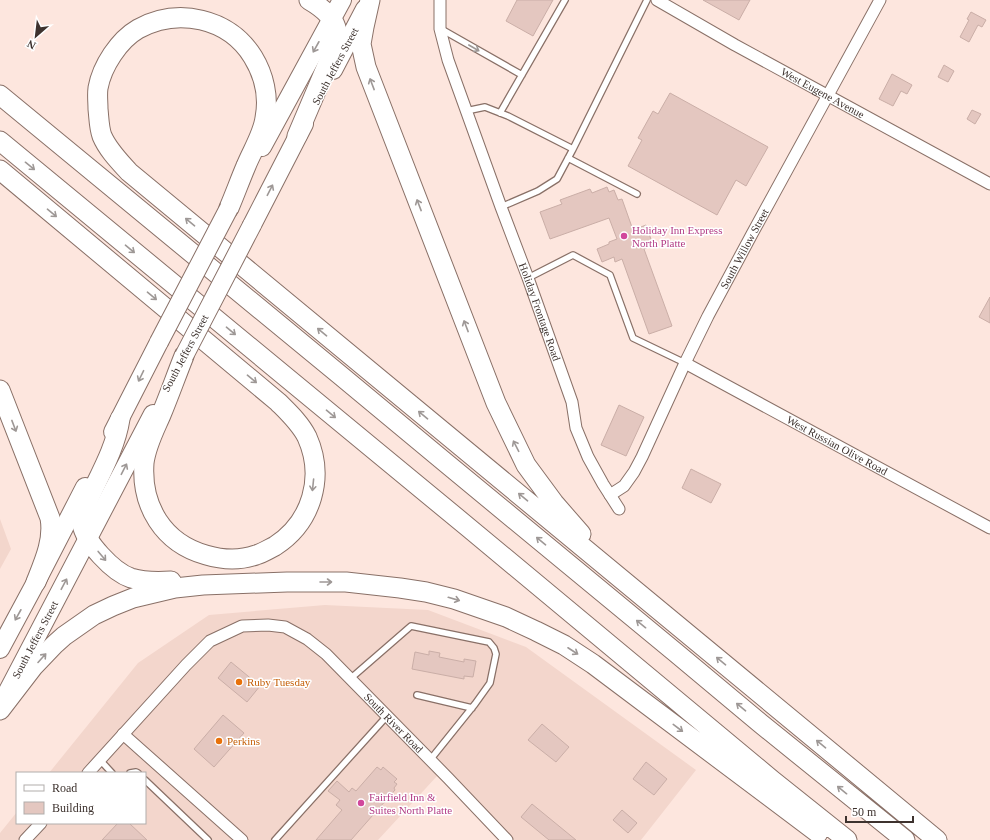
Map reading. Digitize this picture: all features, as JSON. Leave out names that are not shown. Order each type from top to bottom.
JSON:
[{"type":"highway","points":[[297,136],[336,44],[337,32],[332,18],[321,8],[308,0]]},
{"type":"highway","points":[[0,649],[229,208],[342,0]]},
{"type":"highway","points":[[370,0],[361,44],[366,67],[496,403],[526,465],[554,503],[600,554],[650,602]]},
{"type":"highway","name":"South Jeffers Street","points":[[0,706],[184,356],[297,136],[370,0]]},
{"type":"highway","points":[[229,208],[258,140],[265,119],[266,100],[264,82],[259,67],[248,49],[237,38],[226,29],[211,23],[194,18],[181,18],[164,20],[138,30],[124,40],[114,52],[105,66],[98,88],[99,116],[102,136],[112,152],[129,172],[937,840]]},
{"type":"highway","points":[[0,95],[760,723],[905,840]]},
{"type":"highway","points":[[0,141],[846,840]]},
{"type":"highway","points":[[0,170],[273,397],[294,418],[306,436],[312,452],[314,467],[312,494],[308,509],[292,532],[281,542],[258,555],[231,560],[214,558],[185,547],[164,530],[152,511],[147,498],[144,479],[144,462],[150,439],[184,356]]},
{"type":"highway","points":[[0,390],[50,518],[51,536],[36,582]]},
{"type":"highway","points":[[120,419],[113,448],[84,509],[81,522],[83,530],[88,538],[110,566],[124,575],[140,580],[163,582],[234,579],[287,582]]},
{"type":"highway","points":[[0,710],[33,667],[64,636],[94,615],[133,598],[175,588],[203,585],[287,582],[346,582],[426,592],[454,599],[506,617],[564,646],[593,664],[827,840]]},
{"type":"street","name":"Holiday Frontage Road","points":[[440,0],[440,29],[448,60],[572,402],[576,428],[588,457],[619,509]]},
{"type":"street","name":"South Willow Street","points":[[610,495],[624,486],[634,472],[685,362],[752,234],[880,0]]},
{"type":"street","name":"West Eugene Avenue","points":[[661,1],[828,96],[990,184]]},
{"type":"street","name":"West Russian Olive Road","points":[[685,362],[990,528]]},
{"type":"street","name":"South River Road","points":[[123,734],[210,641],[242,626],[285,626],[307,639],[326,654],[507,840]]},
{"type":"street","points":[[89,772],[123,734],[242,840]]},
{"type":"street","points":[[25,840],[40,824]]},
{"type":"lane","points":[[500,113],[565,0]]},
{"type":"lane","points":[[501,207],[538,191],[557,178],[647,0]]},
{"type":"lane","points":[[440,29],[522,75]]},
{"type":"lane","points":[[466,111],[485,107],[508,116],[573,149]]},
{"type":"lane","points":[[568,158],[637,194]]},
{"type":"lane","points":[[528,278],[573,255],[610,275],[634,338],[685,362]]},
{"type":"lane","points":[[350,679],[411,626],[489,642],[494,648],[496,654],[490,682],[472,708],[430,760]]},
{"type":"lane","points":[[417,696],[472,708]]},
{"type":"lane","points":[[275,840],[387,716]]},
{"type":"lane","points":[[100,760],[111,772]]},
{"type":"lane","points":[[146,781],[208,840]]},
{"type":"shaded area","points":[[0,519],[11,549],[0,569]]},
{"type":"shaded area","points":[[325,605],[428,610],[526,647],[696,770],[641,840],[498,840],[438,775],[378,840],[0,840],[0,833],[16,813],[16,824],[146,824],[146,772],[50,772],[138,663],[209,615]]},
{"type":"building","points":[[517,0],[553,0],[533,36],[506,21]]},
{"type":"building","points":[[703,0],[750,0],[739,20]]},
{"type":"building","points":[[971,12],[986,20],[982,27],[978,25],[969,42],[960,37],[969,20],[967,19]]},
{"type":"building","points":[[944,65],[954,71],[948,82],[938,77]]},
{"type":"building","points":[[892,74],[912,85],[907,94],[901,91],[893,106],[879,99]]},
{"type":"building","points":[[670,93],[768,147],[746,186],[736,180],[717,215],[628,166],[642,140],[638,138],[653,111],[658,114]]},
{"type":"building","points":[[972,110],[981,114],[975,124],[967,119]]},
{"type":"building","points":[[607,187],[609,192],[614,190],[618,200],[622,199],[633,230],[646,225],[653,245],[644,249],[672,326],[649,334],[622,259],[615,262],[614,257],[602,262],[597,249],[617,239],[609,218],[550,239],[540,212],[562,204],[560,200],[590,189],[592,193]]},
{"type":"building","points":[[990,297],[990,323],[979,317]]},
{"type":"building","points":[[619,405],[644,417],[626,456],[601,445]]},
{"type":"building","points":[[691,469],[721,484],[711,503],[682,488]]},
{"type":"building","points":[[429,651],[440,653],[439,657],[464,662],[464,659],[476,661],[473,677],[464,676],[464,679],[412,669],[415,652],[429,655]]},
{"type":"building","name":"Ruby Tuesday","points":[[231,662],[260,686],[247,702],[218,678]]},
{"type":"building","name":"Perkins","points":[[223,715],[244,733],[214,767],[194,749]]},
{"type":"building","points":[[542,724],[569,747],[556,762],[528,740]]},
{"type":"building","points":[[646,762],[667,779],[654,795],[633,779]]},
{"type":"building","name":"Fairfield Inn & Suites North Platte","points":[[377,767],[381,770],[383,767],[397,779],[394,782],[397,784],[394,788],[395,790],[351,840],[316,840],[342,810],[336,805],[340,800],[328,791],[337,781],[349,792],[352,788],[356,791]]},
{"type":"building","points":[[532,804],[576,840],[549,840],[521,817]]},
{"type":"building","points":[[622,810],[637,823],[628,833],[613,820]]},
{"type":"building","points":[[117,824],[130,824],[147,840],[102,840]]},
{"type":"place","name":"Holiday Inn Express North Platte","points":[[624,236]]},
{"type":"place","name":"Ruby Tuesday","points":[[239,682]]},
{"type":"place","name":"Perkins","points":[[219,741]]},
{"type":"place","name":"Fairfield Inn & Suites North Platte","points":[[361,803]]}]
